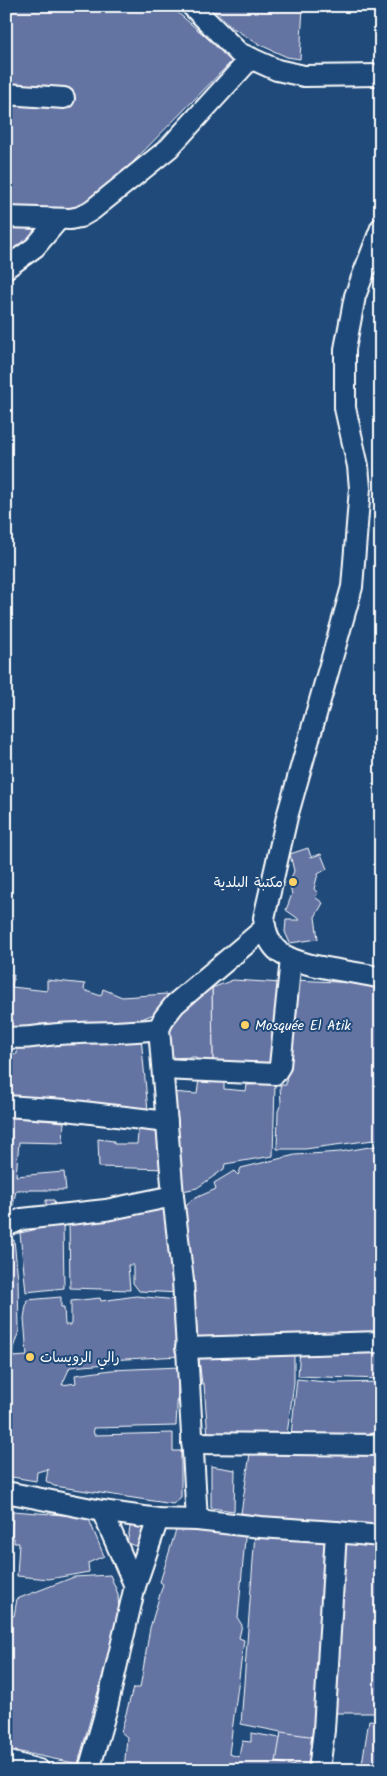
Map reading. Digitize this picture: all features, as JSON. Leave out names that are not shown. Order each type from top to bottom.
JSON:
[{"type":"street","points":[[192,6],[239,53],[277,70],[304,76],[381,75]]},
{"type":"street","points":[[6,216],[58,220],[80,217],[92,210],[169,148],[251,58]]},
{"type":"street","points":[[6,94],[64,98]]},
{"type":"street","points":[[6,268],[35,247],[58,220]]},
{"type":"street","points":[[381,228],[355,296],[345,349],[345,408],[358,466],[360,488],[352,587],[288,817],[266,904],[265,928],[272,945],[291,959],[381,978]]},
{"type":"street","points":[[197,1520],[183,1281],[173,1196],[159,1029],[164,1018],[175,1004],[265,928]]},
{"type":"street","points":[[163,1069],[275,1074],[280,1066],[291,959]]},
{"type":"street","points":[[6,1037],[20,1039],[42,1034],[106,1034],[159,1029]]},
{"type":"street","points":[[6,1106],[66,1110],[167,1122]]},
{"type":"street","points":[[6,1226],[22,1219],[106,1210],[173,1196]]},
{"type":"street","points":[[186,1348],[260,1348],[381,1342]]},
{"type":"street","points":[[192,1443],[381,1445]]},
{"type":"street","points":[[6,1492],[102,1512],[158,1519],[197,1520],[260,1527],[381,1536]]},
{"type":"street","points":[[102,1512],[135,1586]]},
{"type":"street","points":[[89,1770],[107,1706],[135,1586],[158,1519]]},
{"type":"street","points":[[319,1770],[324,1730],[336,1532]]},
{"type":"street","points":[[6,1762],[39,1770]]},
{"type":"building","points":[[6,6],[170,6],[233,60],[131,164],[74,211],[6,209]]},
{"type":"building","points":[[211,6],[303,6],[300,59],[287,57],[258,44],[230,26]]},
{"type":"building","points":[[6,221],[37,221],[36,238],[6,262]]},
{"type":"building","points":[[308,848],[311,857],[321,854],[327,869],[318,874],[314,889],[318,893],[315,897],[323,903],[315,917],[318,939],[290,943],[285,932],[286,920],[300,920],[286,910],[292,894],[289,884],[294,871],[290,854]]},
{"type":"building","points":[[6,974],[14,975],[12,987],[47,991],[47,980],[85,984],[84,990],[101,996],[103,989],[122,997],[169,995],[154,1014],[124,1026],[39,1024],[38,1031],[6,1031]]},
{"type":"building","name":"Mosquée El Atik","points":[[233,980],[282,983],[270,1072],[213,1063],[212,988]]},
{"type":"building","points":[[293,980],[381,984],[381,1139],[305,1149],[277,1149],[278,1111],[281,1104],[280,1085],[286,1085]]},
{"type":"building","points":[[212,988],[213,1063],[196,1063],[196,1057],[167,1058],[164,1026],[184,1004]]},
{"type":"building","points":[[141,1037],[148,1111],[6,1100],[6,1042],[9,1042],[9,1053],[17,1054],[17,1045]]},
{"type":"building","points":[[199,1079],[224,1081],[224,1089],[246,1091],[247,1085],[275,1084],[273,1156],[225,1164],[224,1169],[197,1188],[178,1192],[171,1092],[197,1094]]},
{"type":"building","points":[[6,1117],[64,1122],[63,1143],[19,1142],[16,1176],[64,1172],[66,1190],[16,1190],[10,1222],[6,1222]]},
{"type":"building","points":[[139,1123],[166,1125],[167,1169],[99,1167],[98,1139],[114,1141],[114,1144],[137,1144]]},
{"type":"building","points":[[381,1145],[381,1335],[196,1342],[184,1209],[191,1200],[216,1189],[214,1183],[234,1171],[238,1175],[241,1168],[295,1155],[340,1152]]},
{"type":"building","points":[[46,1200],[54,1200],[55,1208],[46,1208]]},
{"type":"building","points":[[171,1203],[181,1293],[139,1291],[133,1283],[133,1265],[128,1265],[130,1290],[70,1288],[69,1222]]},
{"type":"building","points":[[63,1223],[64,1288],[26,1292],[20,1233]]},
{"type":"building","points":[[6,1240],[14,1240],[18,1279],[19,1331],[13,1348],[13,1357],[27,1356],[24,1318],[27,1300],[61,1297],[61,1307],[64,1307],[65,1325],[71,1325],[71,1301],[100,1298],[101,1301],[136,1296],[177,1300],[180,1356],[108,1360],[108,1364],[70,1367],[62,1385],[76,1383],[75,1375],[111,1370],[179,1367],[176,1426],[93,1428],[94,1435],[173,1433],[173,1451],[181,1451],[181,1497],[173,1504],[54,1486],[46,1481],[48,1469],[37,1472],[36,1481],[6,1476]]},
{"type":"building","points":[[381,1343],[381,1379],[298,1376],[300,1349]]},
{"type":"building","points":[[294,1350],[294,1383],[287,1434],[208,1437],[204,1384],[202,1384],[198,1351]]},
{"type":"building","points":[[297,1379],[335,1383],[381,1382],[381,1438],[291,1435]]},
{"type":"building","points":[[251,1447],[381,1449],[381,1529],[298,1522],[241,1513]]},
{"type":"building","points":[[211,1466],[235,1470],[234,1511],[211,1508]]},
{"type":"building","points":[[6,1495],[13,1495],[13,1513],[6,1512]]},
{"type":"building","points":[[13,1511],[88,1517],[104,1556],[88,1563],[89,1572],[49,1579],[17,1576],[19,1543],[14,1543],[14,1538],[12,1537]]},
{"type":"building","points":[[132,1518],[145,1521],[138,1547],[127,1543]]},
{"type":"building","points":[[179,1520],[246,1527],[238,1619],[242,1625],[239,1638],[244,1640],[229,1754],[239,1757],[242,1741],[251,1742],[251,1733],[280,1738],[281,1732],[241,1724],[255,1533],[329,1536],[311,1770],[124,1770],[127,1737],[121,1732],[133,1688],[140,1688],[150,1628],[163,1584],[160,1582]]},
{"type":"building","points":[[342,1536],[381,1546],[381,1713],[332,1713]]},
{"type":"building","points":[[6,1546],[8,1552],[6,1594]]},
{"type":"building","points":[[110,1575],[118,1594],[119,1616],[78,1764],[6,1749],[6,1615],[14,1616],[17,1599],[74,1577]]},
{"type":"building","points":[[369,1720],[381,1721],[381,1770],[361,1770]]},
{"type":"building","points":[[281,1732],[316,1737],[311,1769],[276,1762]]},
{"type":"place","name":"مكتبة البلدية","points":[[293,882]]},
{"type":"place","name":"Mosquée El Atik","points":[[245,1025]]},
{"type":"place","name":"رالي الرويسات","points":[[30,1357]]}]
